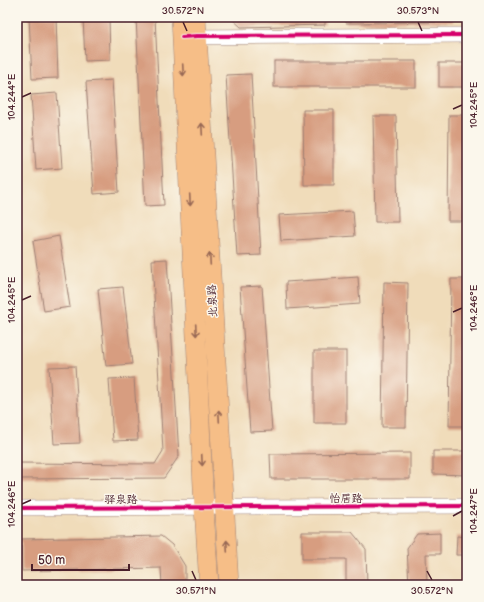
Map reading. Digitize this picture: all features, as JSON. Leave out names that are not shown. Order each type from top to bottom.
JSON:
[{"type":"main road","name":"北泉路","points":[[181,17],[189,37],[225,508],[229,585]]},
{"type":"main road","name":"北泉路","points":[[196,17],[189,37],[204,508],[209,585]]},
{"type":"street","points":[[189,37],[467,35]]},
{"type":"street","name":"怡居路","points":[[225,508],[467,506]]},
{"type":"street","name":"驿泉路","points":[[17,508],[225,508]]},
{"type":"building","points":[[29,17],[56,17],[58,78],[32,79]]},
{"type":"building","points":[[83,17],[109,17],[110,60],[85,61]]},
{"type":"building","points":[[136,17],[155,17],[164,205],[145,206]]},
{"type":"building","points":[[230,17],[325,17],[325,25],[241,27]]},
{"type":"building","points":[[346,17],[453,17],[453,22],[346,23]]},
{"type":"building","points":[[274,61],[416,61],[416,87],[274,87]]},
{"type":"building","points":[[439,63],[467,63],[467,87],[439,87]]},
{"type":"building","points":[[251,74],[261,255],[237,256],[226,75]]},
{"type":"building","points":[[112,80],[119,192],[94,194],[86,82]]},
{"type":"building","points":[[57,93],[62,168],[36,170],[31,95]]},
{"type":"building","points":[[303,110],[334,110],[334,185],[304,185]]},
{"type":"building","points":[[449,115],[467,115],[467,221],[448,221]]},
{"type":"building","points":[[373,116],[396,116],[398,222],[375,222]]},
{"type":"building","points":[[353,211],[355,236],[281,241],[279,215]]},
{"type":"building","points":[[59,236],[70,307],[44,311],[33,241]]},
{"type":"building","points":[[167,259],[179,456],[164,478],[17,479],[17,463],[155,464],[163,451],[152,260]]},
{"type":"building","points":[[358,277],[360,304],[287,309],[286,282]]},
{"type":"building","points":[[451,279],[467,279],[467,426],[449,426]]},
{"type":"building","points":[[384,282],[408,283],[406,427],[382,427]]},
{"type":"building","points":[[262,286],[272,431],[250,432],[240,287]]},
{"type":"building","points":[[123,287],[132,364],[106,366],[98,289]]},
{"type":"building","points":[[314,351],[346,351],[346,423],[314,423]]},
{"type":"building","points":[[75,366],[80,443],[54,444],[49,367]]},
{"type":"building","points":[[134,378],[138,440],[113,441],[109,379]]},
{"type":"building","points":[[18,429],[19,444],[17,444]]},
{"type":"building","points":[[433,451],[467,451],[467,475],[433,474]]},
{"type":"building","points":[[410,453],[410,479],[271,479],[270,454]]},
{"type":"building","points":[[302,532],[352,532],[366,549],[367,585],[346,585],[346,559],[302,559]]},
{"type":"building","points":[[440,533],[440,554],[426,554],[427,585],[409,585],[407,548],[417,534]]},
{"type":"building","points":[[161,536],[172,545],[185,566],[185,585],[162,585],[161,568],[22,571],[21,539]]},
{"type":"building","points":[[457,536],[467,537],[467,555],[456,555]]},
{"type":"cycle path","points":[[182,37],[467,35]]},
{"type":"cycle path","points":[[17,508],[467,506]]}]
